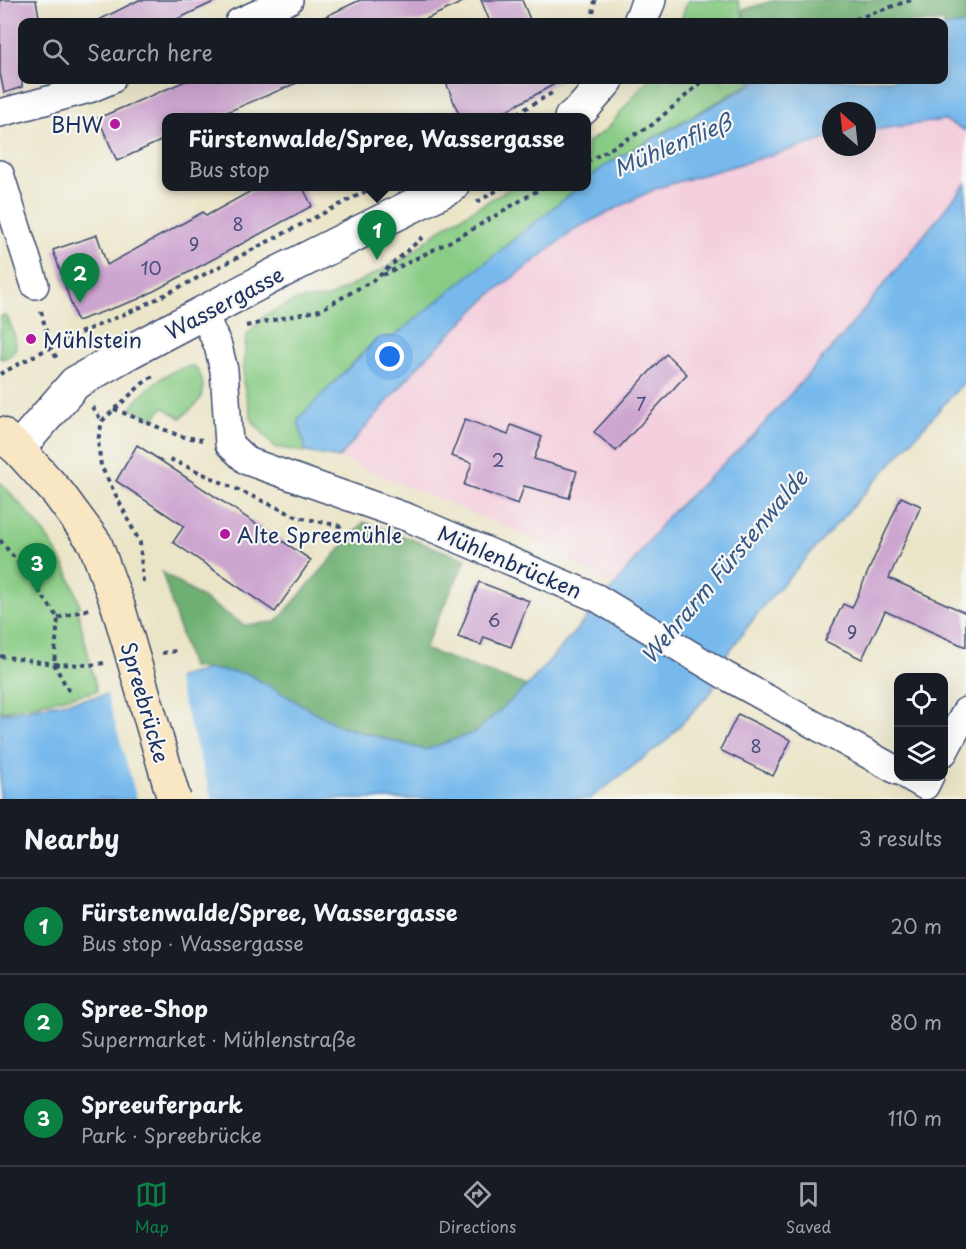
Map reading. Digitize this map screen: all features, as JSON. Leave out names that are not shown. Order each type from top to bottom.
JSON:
[{"type":"main road","name":"Spreebrücke","points":[[9,442],[58,493],[95,543],[117,601],[174,799]]},
{"type":"street","points":[[248,18],[288,0]]},
{"type":"street","points":[[642,18],[649,0]]},
{"type":"street","points":[[0,114],[101,84]]},
{"type":"street","points":[[563,105],[584,108],[604,84]]},
{"type":"street","points":[[0,174],[35,285]]},
{"type":"street","name":"Wassergasse","points":[[9,442],[75,383],[203,312],[442,191]]},
{"type":"street","points":[[203,312],[218,346],[224,370],[229,444]]},
{"type":"street","name":"Mühlenbrücken","points":[[229,444],[247,460],[409,518],[597,598],[726,676],[894,769]]},
{"type":"street","points":[[948,745],[966,711]]},
{"type":"street","points":[[916,781],[925,786],[928,781]]},
{"type":"path","points":[[593,18],[595,0]]},
{"type":"path","points":[[859,18],[911,0]]},
{"type":"path","points":[[591,160],[652,124],[699,84]]},
{"type":"path","points":[[527,113],[563,105]]},
{"type":"path","points":[[0,374],[50,346],[141,307],[366,191]]},
{"type":"path","points":[[377,278],[461,236],[537,191]]},
{"type":"path","points":[[35,285],[50,346]]},
{"type":"path","points":[[114,409],[180,436],[229,444]]},
{"type":"path","points":[[58,618],[117,601],[140,543],[101,466],[98,441],[102,422]]},
{"type":"path","points":[[0,540],[58,618],[54,664],[71,695]]},
{"type":"path","points":[[0,656],[54,664],[90,665]]},
{"type":"shaded area","points":[[944,120],[966,131],[966,183],[844,334],[754,435],[668,516],[614,587],[536,540],[339,458],[420,364],[490,295],[577,228],[657,188],[822,141],[822,156],[876,156],[876,130]]},
{"type":"green space","points":[[688,0],[738,0],[744,18],[681,18]]},
{"type":"green space","points":[[775,0],[966,0],[966,24],[948,26],[948,18],[744,18],[743,10]]},
{"type":"green space","points":[[644,84],[749,84],[607,164],[591,177],[591,140],[607,129]]},
{"type":"green space","points":[[505,191],[574,191],[393,338],[379,337],[298,419],[306,452],[274,447],[252,420],[243,382],[246,336],[264,316],[296,300],[327,298],[405,258],[442,228]]},
{"type":"green space","points":[[6,315],[16,347],[8,356],[0,359],[0,317]]},
{"type":"green space","points":[[192,366],[198,370],[200,375],[203,385],[202,396],[196,405],[181,418],[163,407],[154,418],[130,409],[157,381],[174,371]]},
{"type":"green space","points":[[0,482],[37,524],[67,571],[80,606],[77,608],[97,691],[0,712]]},
{"type":"green space","points":[[364,522],[466,559],[424,649],[527,686],[476,732],[425,750],[339,726],[248,674],[191,667],[162,572],[244,625],[276,622]]},
{"type":"water","name":"Mühlenfließ","points":[[966,24],[966,131],[944,120],[876,130],[876,102],[822,102],[822,141],[657,188],[577,228],[490,295],[420,364],[339,458],[306,452],[298,419],[379,337],[393,337],[574,191],[591,191],[591,177],[607,164],[753,84],[948,84],[948,26]]},
{"type":"water","name":"Wehrarm Fürstenwalde","points":[[966,183],[966,380],[765,604],[727,654],[712,691],[666,741],[590,799],[0,799],[0,714],[123,692],[209,669],[248,674],[339,726],[425,750],[476,732],[527,686],[614,587],[668,516],[754,435],[844,334]]},
{"type":"pier","points":[[175,675],[212,799],[137,799],[106,692]]},
{"type":"building","points":[[0,0],[36,0],[39,18],[18,18],[18,84],[22,84],[22,87],[4,93],[0,73]]},
{"type":"building","points":[[139,0],[218,0],[180,18],[103,18]]},
{"type":"building","points":[[360,0],[467,0],[429,18],[322,18]]},
{"type":"building","points":[[481,0],[522,0],[529,18],[488,18]]},
{"type":"building","points":[[179,84],[294,84],[225,113],[162,113],[162,140],[117,161],[98,118]]},
{"type":"building","points":[[447,84],[555,84],[502,113],[458,113]]},
{"type":"building","points":[[251,191],[304,191],[312,206],[139,299],[77,321],[53,250],[97,235],[107,265],[203,212],[206,216]]},
{"type":"building","points":[[666,354],[687,374],[616,451],[594,432]]},
{"type":"building","points":[[465,419],[508,435],[511,425],[542,437],[534,459],[577,471],[569,498],[524,486],[518,504],[464,485],[472,463],[451,456]]},
{"type":"building","name":"Alte Spreemühle","points":[[137,445],[311,560],[275,612],[173,542],[184,526],[116,481]]},
{"type":"building","points":[[901,497],[921,506],[889,578],[966,613],[966,647],[885,611],[862,659],[825,641],[843,604],[852,608]]},
{"type":"building","points":[[479,582],[529,601],[511,647],[484,637],[481,645],[458,637]]},
{"type":"building","points":[[738,714],[791,740],[773,776],[720,750]]},
{"type":"place","name":"BHW","points":[[115,124]]},
{"type":"place","name":"Fürstenwalde/Spree, Wassergasse","points":[[377,260]]},
{"type":"place","name":"Spree-Shop","points":[[80,303]]},
{"type":"place","name":"Mühlstein","points":[[31,339]]},
{"type":"place","name":"Alte Spreemühle","points":[[225,534]]},
{"type":"place","name":"Spreeuferpark","points":[[37,593]]}]
